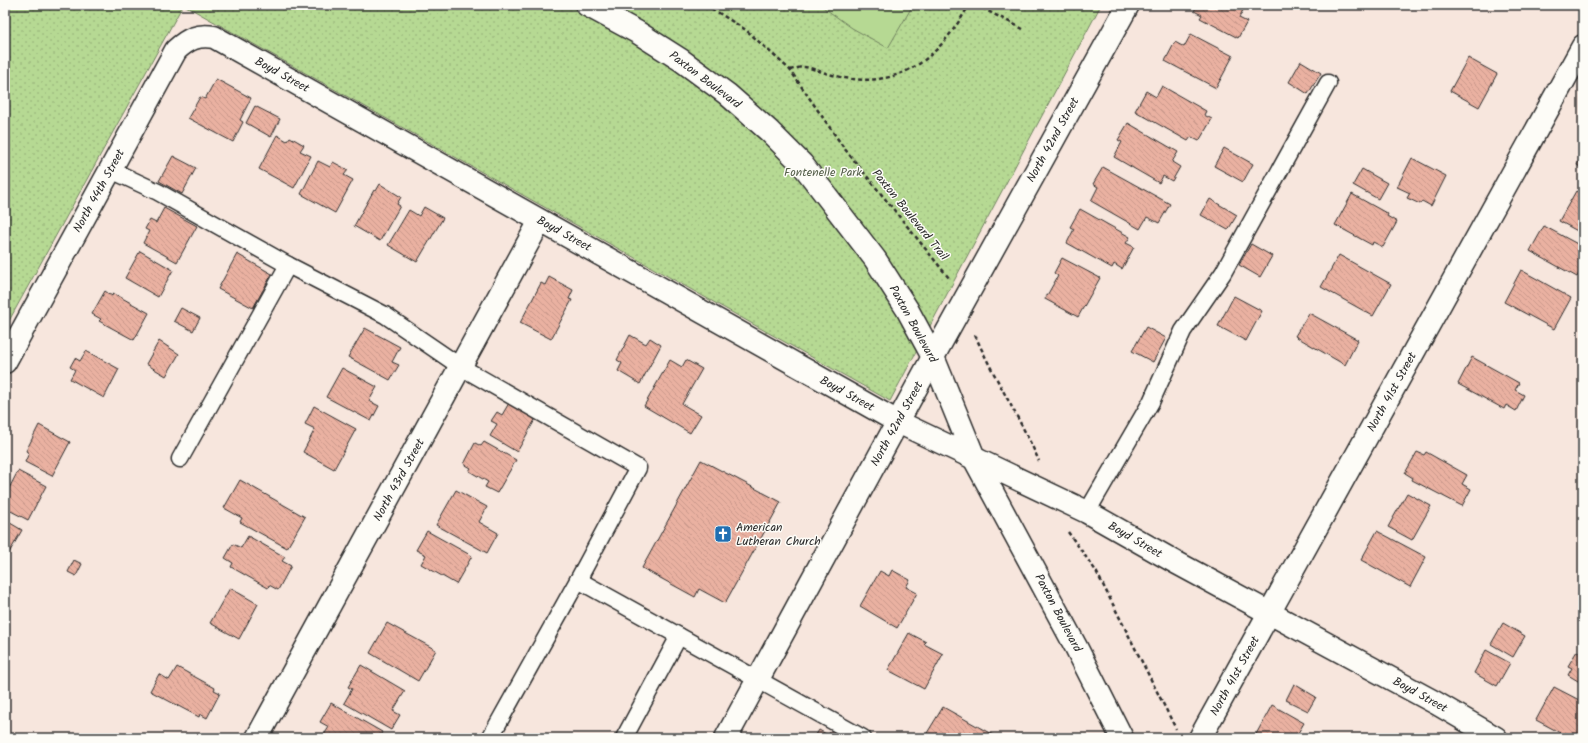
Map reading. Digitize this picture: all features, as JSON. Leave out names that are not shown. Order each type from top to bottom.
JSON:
[{"type":"street","name":"Paxton Boulevard","points":[[587,5],[637,32],[728,94],[769,131],[796,159],[875,259],[908,309],[933,357],[975,460],[1076,647],[1122,738]]},
{"type":"street","name":"North 42nd Street","points":[[726,738],[933,357],[1128,5]]},
{"type":"street","name":"North 44th Street","points":[[5,362],[176,50],[187,40],[205,35]]},
{"type":"street","name":"Boyd Street","points":[[205,35],[214,37],[898,422],[975,460],[1087,512],[1177,563],[1436,703],[1496,738]]},
{"type":"street","name":"North 41st Street","points":[[1200,738],[1583,46]]},
{"type":"street","name":"North 43rd Street","points":[[256,738],[540,221]]},
{"type":"lane","points":[[1087,512],[1151,402],[1183,331],[1223,273],[1328,83]]},
{"type":"lane","points":[[111,170],[158,192],[288,265],[385,315],[461,367],[638,468],[578,580],[490,738]]},
{"type":"lane","points":[[180,459],[288,265]]},
{"type":"lane","points":[[578,580],[863,738]]},
{"type":"lane","points":[[624,738],[680,636]]},
{"type":"path","name":"Paxton Boulevard Trail","points":[[706,5],[746,30],[790,70],[844,148],[948,277],[963,303]]},
{"type":"path","points":[[790,70],[805,67],[844,78],[881,80],[913,67],[928,58],[945,42],[957,27],[969,5]]},
{"type":"path","points":[[976,5],[1023,28]]},
{"type":"green space","points":[[5,5],[183,5],[5,328]]},
{"type":"green space","name":"Fontenelle Park","points":[[184,5],[1101,5],[890,401]]},
{"type":"green space","points":[[820,5],[913,5],[888,48],[852,28]]},
{"type":"building","points":[[1198,5],[1245,6],[1239,18],[1247,22],[1238,38],[1200,18],[1202,15],[1194,11]]},
{"type":"building","points":[[1191,34],[1233,56],[1216,88],[1165,61],[1175,42],[1184,47]]},
{"type":"building","points":[[1468,58],[1497,74],[1479,107],[1450,91]]},
{"type":"building","points":[[1301,61],[1321,73],[1308,94],[1289,82]]},
{"type":"building","points":[[216,79],[251,98],[240,120],[243,122],[233,142],[188,118],[200,97],[205,99]]},
{"type":"building","points":[[1162,86],[1206,111],[1204,115],[1212,119],[1199,141],[1191,137],[1188,141],[1135,111],[1146,91],[1156,97]]},
{"type":"building","points":[[255,106],[280,119],[271,137],[246,123]]},
{"type":"building","points":[[1128,123],[1178,152],[1172,162],[1180,167],[1172,181],[1163,176],[1159,183],[1114,157],[1122,142],[1118,140]]},
{"type":"building","points":[[277,135],[287,141],[290,137],[304,145],[300,151],[311,156],[294,188],[259,169]]},
{"type":"building","points":[[1224,148],[1253,164],[1243,182],[1214,166]]},
{"type":"building","points":[[1583,154],[1583,169],[1577,165]]},
{"type":"building","points":[[173,156],[196,168],[182,194],[159,181]]},
{"type":"building","points":[[1412,158],[1446,176],[1431,206],[1422,201],[1420,204],[1407,198],[1410,193],[1397,187]]},
{"type":"building","points":[[318,161],[330,167],[333,162],[348,170],[344,175],[353,180],[335,213],[301,194]]},
{"type":"building","points":[[1103,167],[1170,204],[1159,223],[1147,217],[1140,229],[1091,201],[1098,187],[1093,184]]},
{"type":"building","points":[[1362,169],[1387,183],[1378,199],[1353,185]]},
{"type":"building","points":[[380,184],[401,197],[397,204],[400,206],[380,241],[354,226],[374,190],[376,191]]},
{"type":"building","points":[[1576,191],[1583,195],[1583,234],[1559,221]]},
{"type":"building","points":[[1352,194],[1388,214],[1387,216],[1397,222],[1383,247],[1373,242],[1372,245],[1335,225]]},
{"type":"building","points":[[1210,199],[1237,215],[1228,230],[1201,215]]},
{"type":"building","points":[[424,207],[443,218],[417,262],[388,245],[409,210],[419,216]]},
{"type":"building","points":[[164,208],[197,226],[177,262],[143,243],[149,231],[145,229],[150,220],[156,223]]},
{"type":"building","points":[[1080,209],[1130,237],[1126,243],[1134,247],[1122,269],[1114,264],[1112,268],[1067,243],[1074,229],[1070,227]]},
{"type":"building","points":[[1544,226],[1583,247],[1583,266],[1577,277],[1530,251]]},
{"type":"building","points":[[1251,244],[1272,256],[1260,277],[1239,265]]},
{"type":"building","points":[[140,251],[173,270],[158,297],[125,278]]},
{"type":"building","points":[[237,254],[272,274],[253,308],[218,289]]},
{"type":"building","points":[[1339,255],[1391,284],[1373,316],[1321,287]]},
{"type":"building","points":[[1062,258],[1100,278],[1078,317],[1045,299],[1058,276],[1054,273]]},
{"type":"building","points":[[1521,270],[1571,298],[1554,329],[1504,302]]},
{"type":"building","points":[[549,277],[573,290],[569,299],[572,300],[551,339],[520,323],[541,283],[545,285]]},
{"type":"building","points":[[105,291],[112,296],[113,293],[149,313],[134,340],[99,321],[101,319],[92,314]]},
{"type":"building","points":[[1234,296],[1262,311],[1246,341],[1218,326]]},
{"type":"building","points":[[181,308],[200,318],[193,331],[174,321]]},
{"type":"building","points":[[1309,313],[1358,340],[1345,365],[1295,336]]},
{"type":"building","points":[[1146,327],[1166,338],[1153,362],[1132,351]]},
{"type":"building","points":[[365,328],[400,347],[392,362],[399,365],[390,380],[348,357]]},
{"type":"building","points":[[630,335],[646,344],[650,338],[661,345],[640,384],[618,371],[622,363],[617,360]]},
{"type":"building","points":[[159,341],[179,354],[166,376],[146,364]]},
{"type":"building","points":[[86,351],[119,369],[104,398],[70,379],[75,370],[70,367],[75,358],[80,361]]},
{"type":"building","points":[[1472,357],[1519,383],[1515,390],[1524,395],[1516,411],[1506,405],[1504,409],[1458,384]]},
{"type":"building","points":[[670,360],[682,367],[686,360],[702,369],[682,404],[701,415],[690,433],[644,406]]},
{"type":"building","points":[[342,368],[377,387],[369,401],[379,406],[371,421],[326,397]]},
{"type":"building","points":[[509,403],[536,418],[517,452],[490,436],[497,424],[491,421],[497,412],[502,415]]},
{"type":"building","points":[[314,406],[356,429],[334,469],[303,452],[315,429],[305,424]]},
{"type":"building","points":[[39,425],[70,442],[52,476],[25,462],[29,453],[26,451]]},
{"type":"building","points":[[484,442],[516,460],[497,493],[485,487],[488,482],[469,471],[471,468],[464,464],[475,443],[481,446]]},
{"type":"building","points":[[1417,452],[1424,455],[1426,452],[1467,475],[1462,484],[1471,489],[1462,506],[1412,480],[1413,478],[1405,473]]},
{"type":"building","points":[[701,460],[781,502],[725,603],[699,589],[695,597],[642,568]]},
{"type":"building","points":[[18,471],[46,486],[28,520],[5,508],[5,496]]},
{"type":"building","points":[[240,480],[305,517],[287,548],[240,522],[242,518],[224,508]]},
{"type":"building","points":[[456,490],[487,507],[479,522],[498,533],[487,553],[436,525]]},
{"type":"building","points":[[1407,493],[1431,506],[1412,540],[1388,527]]},
{"type":"building","points":[[5,520],[22,530],[5,560]]},
{"type":"building","points":[[427,531],[472,556],[456,584],[421,564],[426,555],[416,550]]},
{"type":"building","points":[[1377,531],[1426,557],[1410,587],[1361,560]]},
{"type":"building","points":[[248,536],[285,557],[282,561],[291,566],[278,590],[269,585],[268,588],[231,567],[233,563],[225,558],[233,544],[241,548]]},
{"type":"building","points":[[74,560],[82,564],[76,576],[68,572]]},
{"type":"building","points":[[892,570],[910,580],[906,587],[917,593],[897,628],[860,606],[880,571],[889,576]]},
{"type":"building","points":[[230,588],[258,604],[239,639],[210,623]]},
{"type":"building","points":[[387,623],[436,650],[418,681],[370,653]]},
{"type":"building","points":[[1503,623],[1525,636],[1513,657],[1491,644]]},
{"type":"building","points":[[909,633],[926,642],[924,644],[943,654],[924,689],[888,670]]},
{"type":"building","points":[[1583,648],[1583,684],[1568,675],[1572,668],[1568,666],[1577,651],[1580,653]]},
{"type":"building","points":[[1486,650],[1510,663],[1497,686],[1474,673]]},
{"type":"building","points":[[361,665],[405,691],[393,711],[400,715],[391,730],[344,703],[352,689],[348,687]]},
{"type":"building","points":[[177,667],[215,688],[214,690],[220,693],[207,718],[200,714],[199,717],[150,691],[159,674],[169,680]]},
{"type":"building","points":[[1294,684],[1316,697],[1308,711],[1286,700]]},
{"type":"building","points":[[1554,687],[1583,702],[1583,738],[1570,738],[1536,720]]},
{"type":"building","points":[[331,703],[382,732],[379,738],[322,738],[329,727],[320,722]]},
{"type":"building","points":[[1272,705],[1304,723],[1295,738],[1254,738]]},
{"type":"building","points":[[943,707],[993,735],[991,738],[924,738]]},
{"type":"building","points":[[819,730],[828,735],[831,731],[844,738],[814,738]]},
{"type":"place","name":"American Lutheran Church","points":[[723,534]]}]
